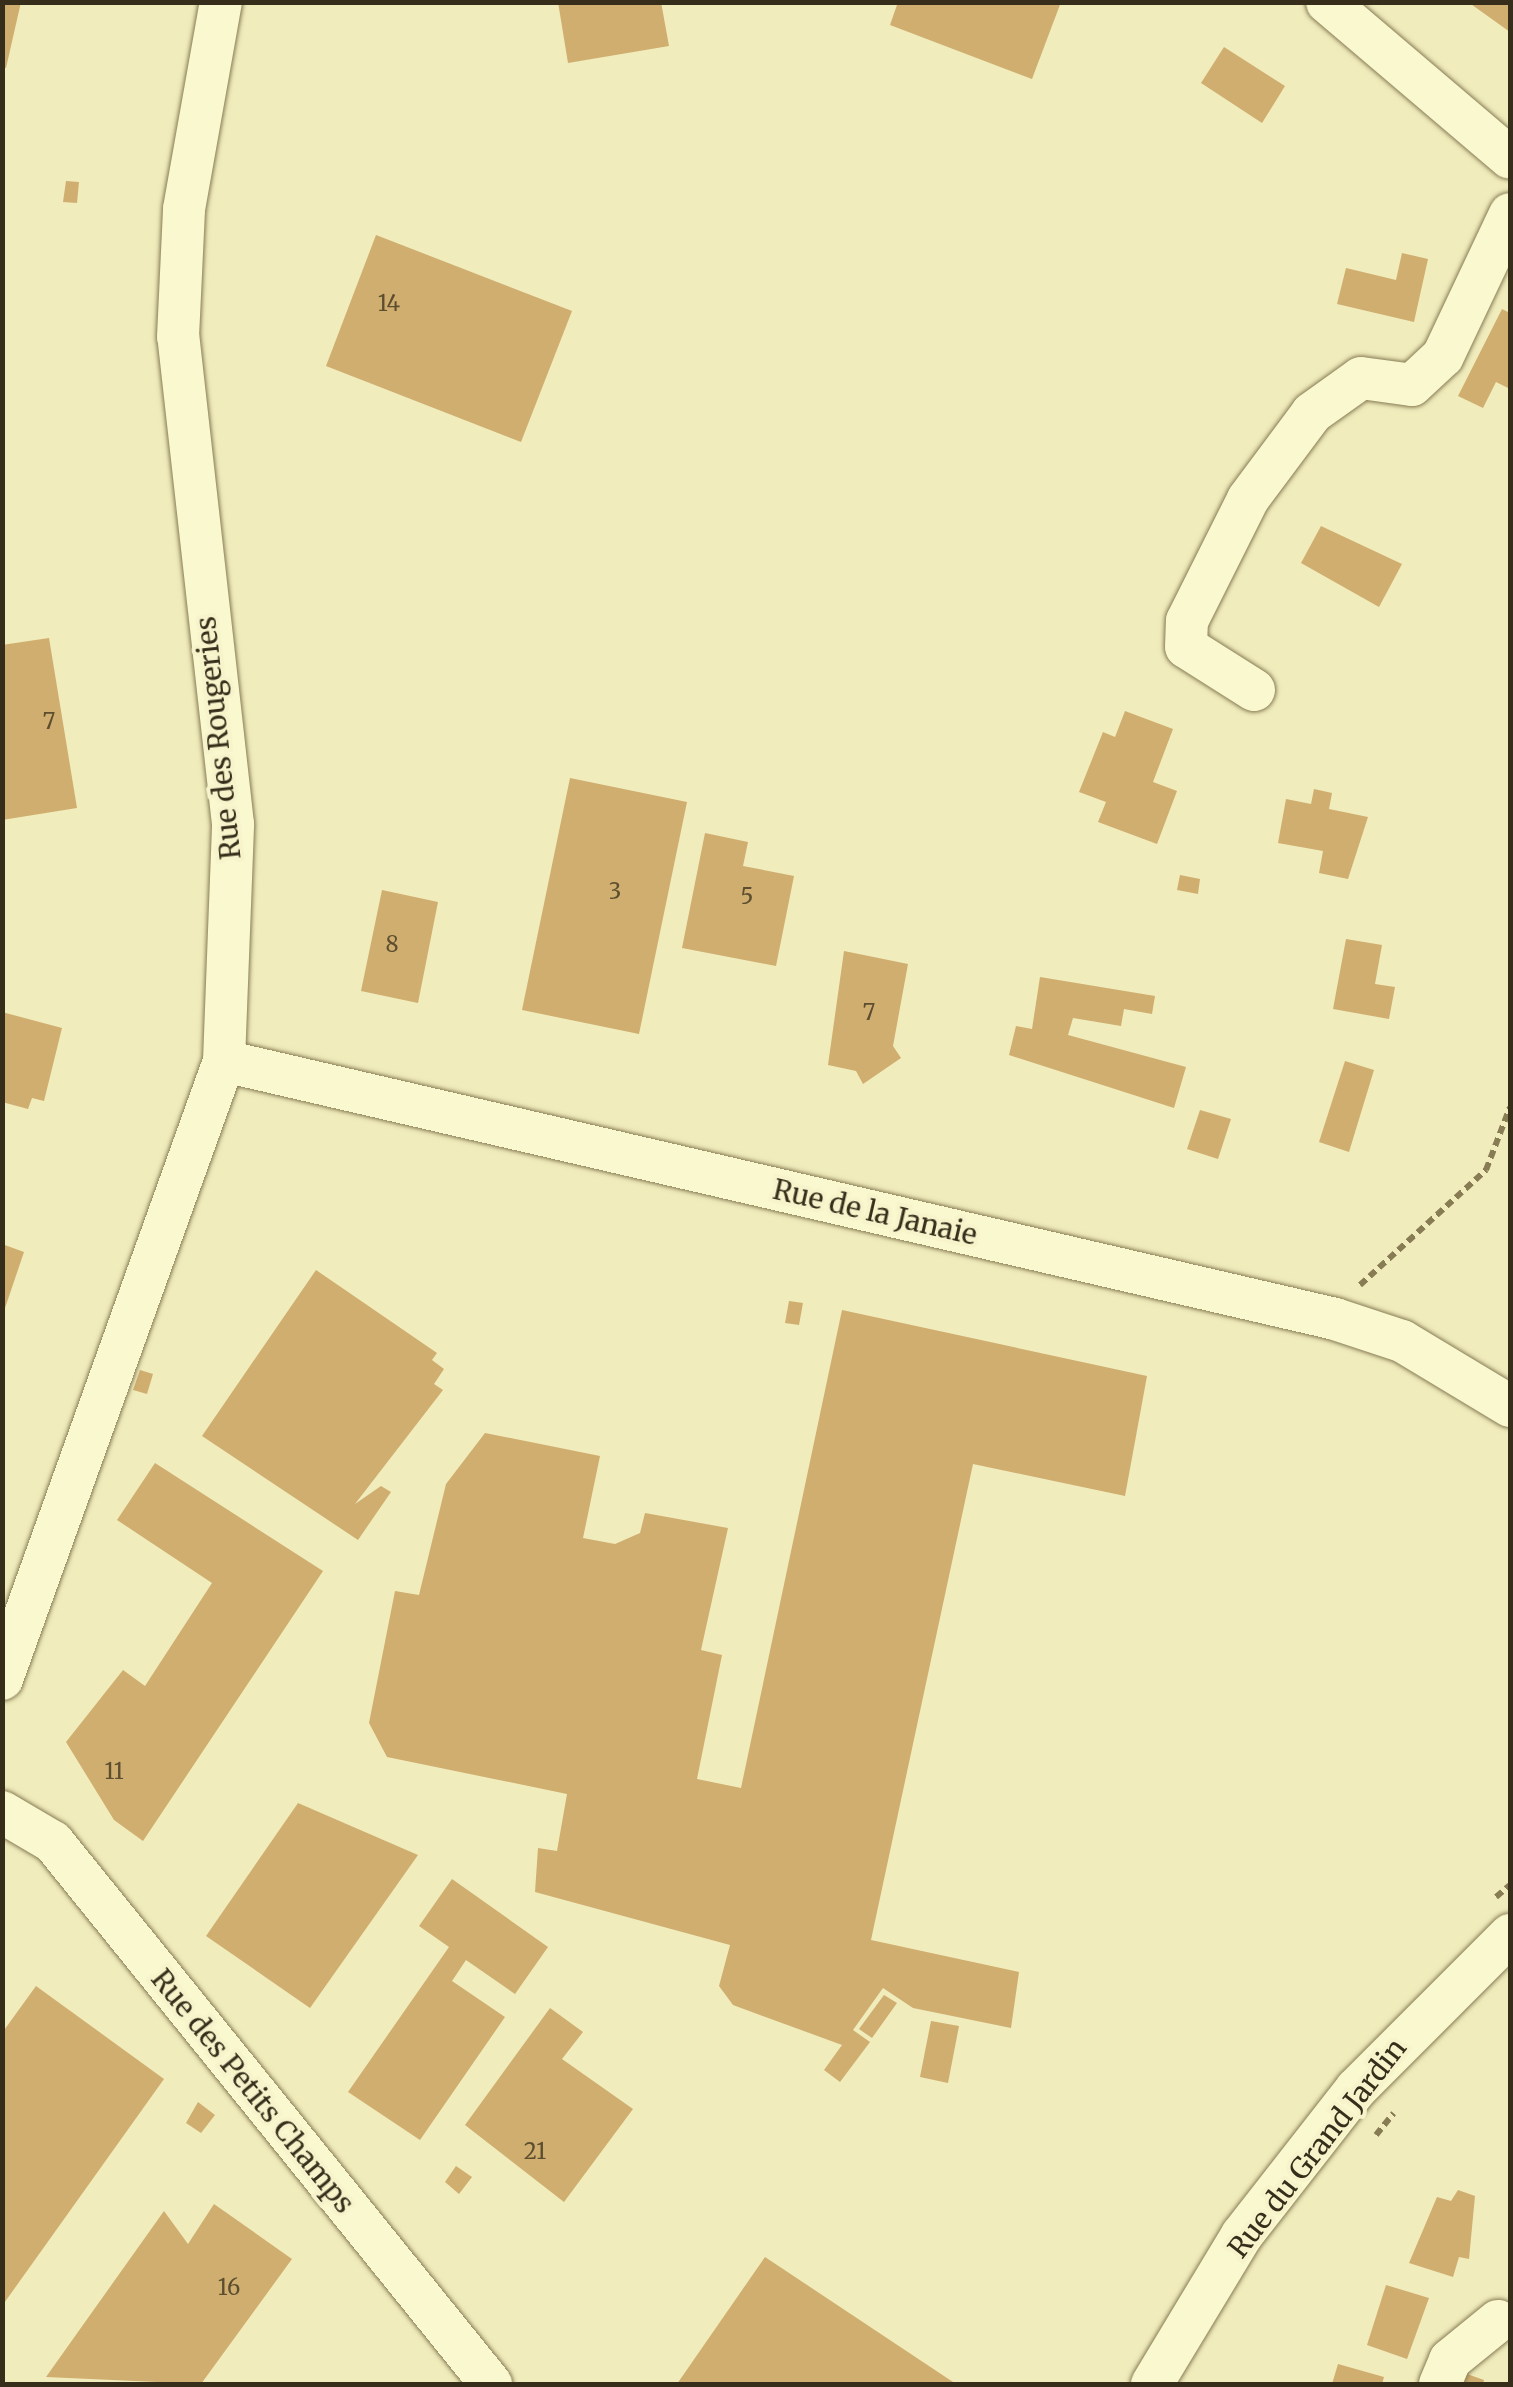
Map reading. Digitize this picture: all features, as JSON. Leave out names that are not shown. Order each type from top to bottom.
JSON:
[{"type":"street","name":"Rue des Rougeries","points":[[2,1679],[224,1060],[232,824],[178,338],[184,209],[221,2]]},
{"type":"street","points":[[1327,2],[1510,158]]},
{"type":"street","points":[[1254,690],[1186,647],[1188,622],[1248,499],[1312,413],[1360,378],[1412,385],[1442,356],[1510,214]]},
{"type":"street","name":"Rue de la Janaie","points":[[224,1060],[1335,1319],[1402,1341],[1510,1406]]},
{"type":"street","name":"Rue des Petits Champs","points":[[2,1812],[53,1842],[491,2384]]},
{"type":"street","name":"Rue du Grand Jardin","points":[[1152,2384],[1242,2235],[1356,2090],[1510,1935]]},
{"type":"street","points":[[1440,2384],[1450,2360],[1498,2322]]},
{"type":"path","points":[[1335,1319],[1486,1170],[1510,1107]]},
{"type":"path","points":[[1365,2149],[1401,2104]]},
{"type":"building","points":[[2,2],[21,2],[6,68],[2,67]]},
{"type":"building","points":[[558,2],[661,2],[669,46],[568,63]]},
{"type":"building","points":[[898,2],[1061,2],[1032,79],[890,25]]},
{"type":"building","points":[[1468,2],[1510,2],[1510,32]]},
{"type":"building","points":[[1224,47],[1285,86],[1262,123],[1201,83]]},
{"type":"building","points":[[66,181],[79,182],[77,203],[63,202]]},
{"type":"building","points":[[376,235],[572,311],[521,442],[326,366]]},
{"type":"building","points":[[1402,253],[1428,259],[1414,322],[1337,304],[1346,268],[1396,280]]},
{"type":"building","points":[[1502,309],[1510,313],[1510,389],[1496,382],[1483,408],[1458,396]]},
{"type":"building","points":[[1321,526],[1402,564],[1379,607],[1301,563]]},
{"type":"building","points":[[49,638],[77,808],[2,820],[2,645]]},
{"type":"building","points":[[1125,711],[1173,729],[1153,782],[1177,791],[1157,844],[1098,822],[1106,802],[1079,792],[1103,732],[1115,737]]},
{"type":"building","points":[[570,778],[687,802],[639,1034],[522,1010]]},
{"type":"building","points":[[1314,789],[1332,793],[1329,809],[1368,817],[1348,879],[1319,873],[1323,851],[1278,843],[1286,799],[1311,804]]},
{"type":"building","points":[[705,833],[748,842],[743,866],[794,876],[776,966],[682,948]]},
{"type":"building","points":[[1180,875],[1200,879],[1198,894],[1177,890]]},
{"type":"building","points":[[382,890],[438,902],[418,1003],[361,991]]},
{"type":"building","points":[[1346,939],[1382,945],[1375,984],[1395,987],[1389,1019],[1333,1009]]},
{"type":"building","points":[[844,951],[908,964],[893,1046],[901,1058],[863,1084],[856,1071],[828,1065]]},
{"type":"building","points":[[1040,977],[1155,996],[1152,1014],[1124,1009],[1121,1026],[1073,1018],[1068,1035],[1186,1067],[1174,1108],[1009,1055],[1016,1026],[1032,1029]]},
{"type":"building","points":[[2,1012],[62,1028],[44,1101],[32,1098],[28,1109],[2,1102]]},
{"type":"building","points":[[1345,1061],[1374,1070],[1349,1152],[1319,1142]]},
{"type":"building","points":[[1200,1110],[1231,1119],[1218,1159],[1187,1149]]},
{"type":"building","points":[[2,1244],[24,1252],[3,1314],[2,1314]]},
{"type":"building","points":[[316,1270],[437,1353],[432,1360],[444,1369],[434,1384],[443,1390],[355,1504],[381,1486],[391,1492],[358,1540],[202,1436]]},
{"type":"building","points":[[789,1301],[803,1303],[799,1325],[785,1323]]},
{"type":"building","points":[[842,1310],[1147,1376],[1125,1496],[973,1464],[871,1940],[1019,1972],[1011,2028],[913,2008],[883,1988],[853,2030],[870,2042],[840,2082],[824,2070],[842,2045],[733,2005],[719,1986],[730,1945],[535,1892],[538,1848],[557,1851],[567,1794],[387,1757],[369,1723],[395,1591],[419,1595],[446,1484],[485,1433],[600,1456],[583,1538],[615,1544],[640,1533],[645,1513],[728,1528],[701,1650],[722,1655],[697,1779],[741,1788]]},
{"type":"building","points":[[140,1370],[153,1374],[147,1394],[133,1390]]},
{"type":"building","points":[[155,1463],[323,1571],[143,1841],[114,1820],[66,1742],[123,1670],[145,1686],[212,1583],[117,1520]]},
{"type":"building","points":[[298,1803],[418,1855],[310,2008],[206,1936]]},
{"type":"building","points":[[452,1879],[548,1947],[515,1994],[466,1960],[452,1981],[505,2017],[420,2140],[348,2092],[449,1947],[419,1926]]},
{"type":"building","points":[[36,1986],[164,2079],[2,2306],[2,2033]]},
{"type":"building","points":[[884,1995],[897,2003],[872,2038],[859,2029]]},
{"type":"building","points":[[550,2008],[583,2032],[562,2059],[633,2109],[564,2202],[465,2125]]},
{"type":"building","points":[[931,2021],[959,2026],[948,2083],[920,2077]]},
{"type":"building","points":[[198,2102],[215,2115],[201,2133],[186,2123]]},
{"type":"building","points":[[456,2166],[472,2177],[459,2194],[445,2182]]},
{"type":"building","points":[[1458,2190],[1475,2196],[1469,2259],[1459,2257],[1453,2277],[1409,2263],[1437,2197],[1451,2201]]},
{"type":"building","points":[[214,2204],[292,2259],[201,2384],[46,2377],[164,2211],[188,2244]]},
{"type":"building","points":[[765,2257],[956,2384],[677,2384]]},
{"type":"building","points":[[1386,2285],[1429,2298],[1407,2359],[1367,2345]]},
{"type":"building","points":[[1338,2364],[1384,2377],[1382,2384],[1332,2384]]},
{"type":"building","points":[[1467,2374],[1484,2380],[1483,2384],[1464,2384]]}]
